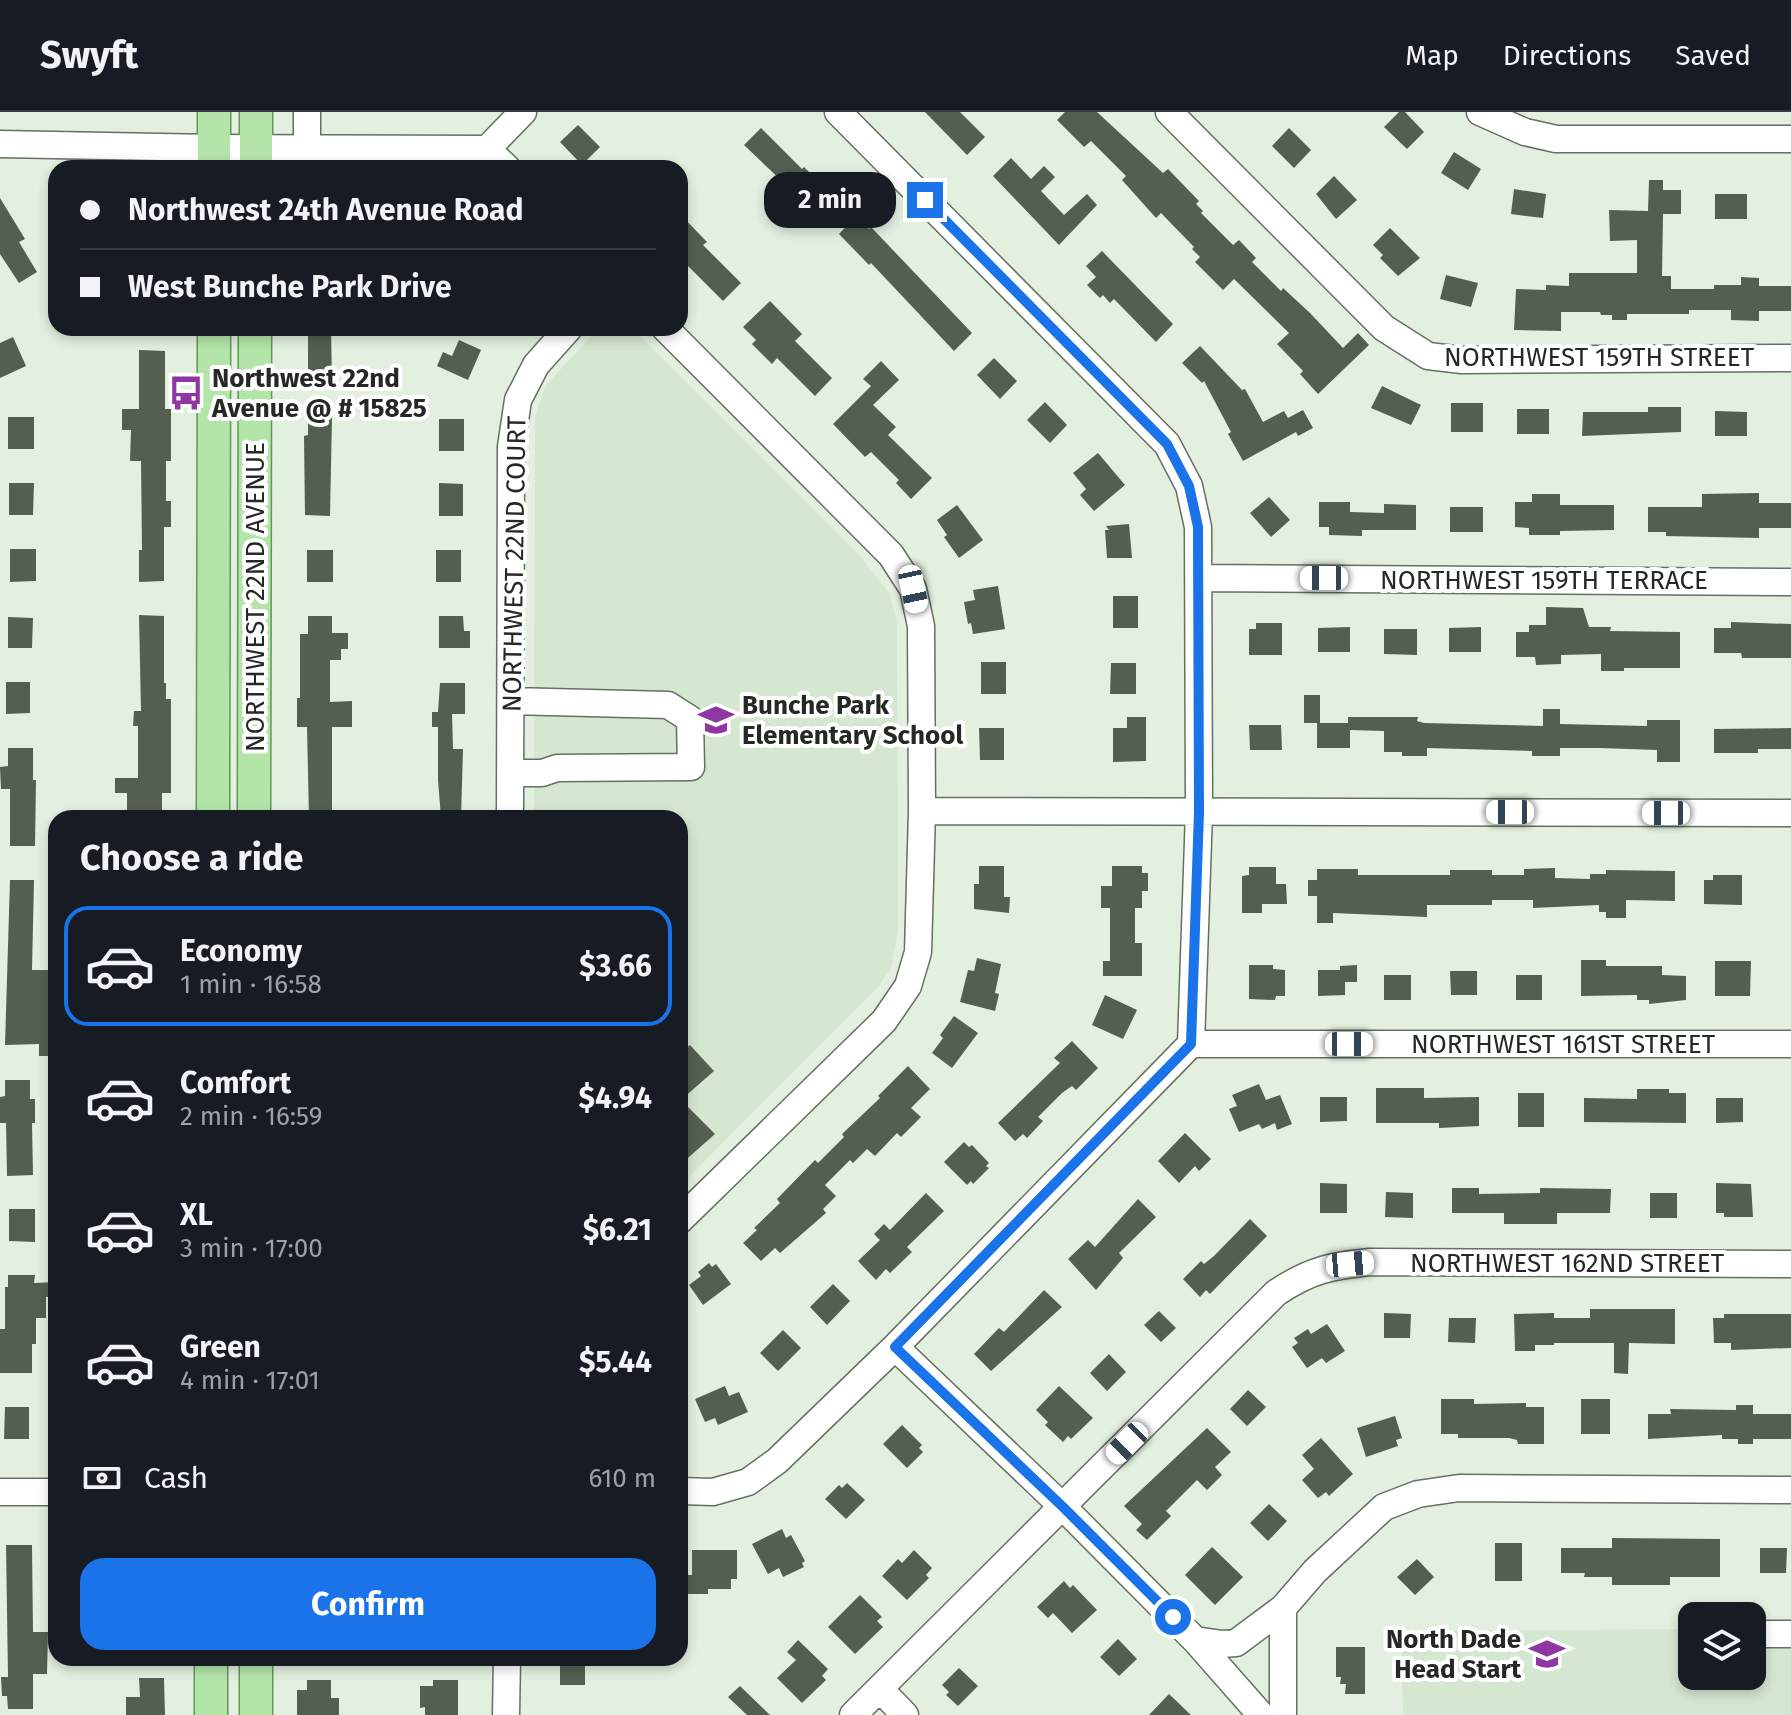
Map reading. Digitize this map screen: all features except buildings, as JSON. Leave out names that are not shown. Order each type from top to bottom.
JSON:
[{"type":"main road","points":[[214,112],[214,158]]},
{"type":"main road","points":[[256,112],[256,158]]},
{"type":"main road","name":"NORTHWEST 22ND AVENUE","points":[[213,810],[214,336]]},
{"type":"main road","name":"NORTHWEST 22ND AVENUE","points":[[254,810],[255,336]]},
{"type":"main road","points":[[211,1666],[211,1715]]},
{"type":"main road","points":[[256,1666],[256,1715]]},
{"type":"street","points":[[307,112],[310,154]]},
{"type":"street","points":[[0,144],[214,158],[487,149],[523,112]]},
{"type":"street","points":[[688,1491],[713,1492],[748,1482],[777,1461],[895,1347],[1191,1044],[1199,812],[1200,578],[1198,527],[1189,486],[1167,444],[838,112]]},
{"type":"street","name":"NORTHWEST 159TH STREET","points":[[1169,112],[1384,328],[1428,356],[1462,360],[1791,358]]},
{"type":"street","points":[[1480,112],[1525,132],[1556,139],[1791,139]]},
{"type":"street","points":[[487,149],[499,160]]},
{"type":"street","name":"NORTHWEST 22ND COURT","points":[[510,810],[511,447],[518,400],[536,365],[562,336]]},
{"type":"street","points":[[673,336],[891,555],[913,589],[921,626],[922,811],[918,952],[908,986],[884,1021],[688,1212]]},
{"type":"street","name":"NORTHWEST 159TH TERRACE","points":[[1200,578],[1791,582]]},
{"type":"street","points":[[510,773],[542,773],[557,768],[691,767],[690,719],[668,705],[511,701]]},
{"type":"street","points":[[922,811],[1791,813]]},
{"type":"street","name":"NORTHWEST 161ST STREET","points":[[1191,1044],[1791,1044]]},
{"type":"street","name":"NORTHWEST 162ND STREET","points":[[853,1715],[1276,1293],[1301,1276],[1329,1266],[1370,1262],[1791,1264]]},
{"type":"street","points":[[895,1347],[1063,1507],[1230,1677],[1271,1710],[1283,1644],[1283,1608]]},
{"type":"street","points":[[1230,1677],[1230,1656],[1244,1636],[1283,1608],[1315,1571],[1384,1507],[1418,1494],[1459,1488],[1791,1490]]},
{"type":"street","points":[[0,1492],[48,1492]]},
{"type":"street","points":[[1195,1640],[1222,1644],[1269,1632],[1283,1644]]},
{"type":"street","points":[[1766,1634],[1791,1634]]},
{"type":"street","points":[[506,1715],[507,1666]]},
{"type":"street","points":[[880,1689],[905,1715]]},
{"type":"shaded area","name":"Bunche Park Elementary School","points":[[592,336],[640,336],[860,556],[890,594],[897,622],[898,932],[891,968],[879,986],[688,1178],[688,810],[534,810],[535,417],[545,386]]},
{"type":"shaded area","name":"North Dade Head Start","points":[[1791,1628],[1791,1715],[1403,1715],[1401,1631],[1678,1629],[1678,1690],[1766,1690],[1766,1629]]},
{"type":"place","name":"Northwest 22nd Avenue @ # 15825","points":[[186,393]]},
{"type":"place","name":"Bunche Park Elementary School","points":[[716,720]]},
{"type":"place","name":"North Dade Head Start","points":[[1547,1654]]},
{"type":"route","points":[[925,200],[1167,444],[1189,486],[1198,527],[1200,578],[1199,812],[1191,1044],[895,1347],[1173,1617]]}]
